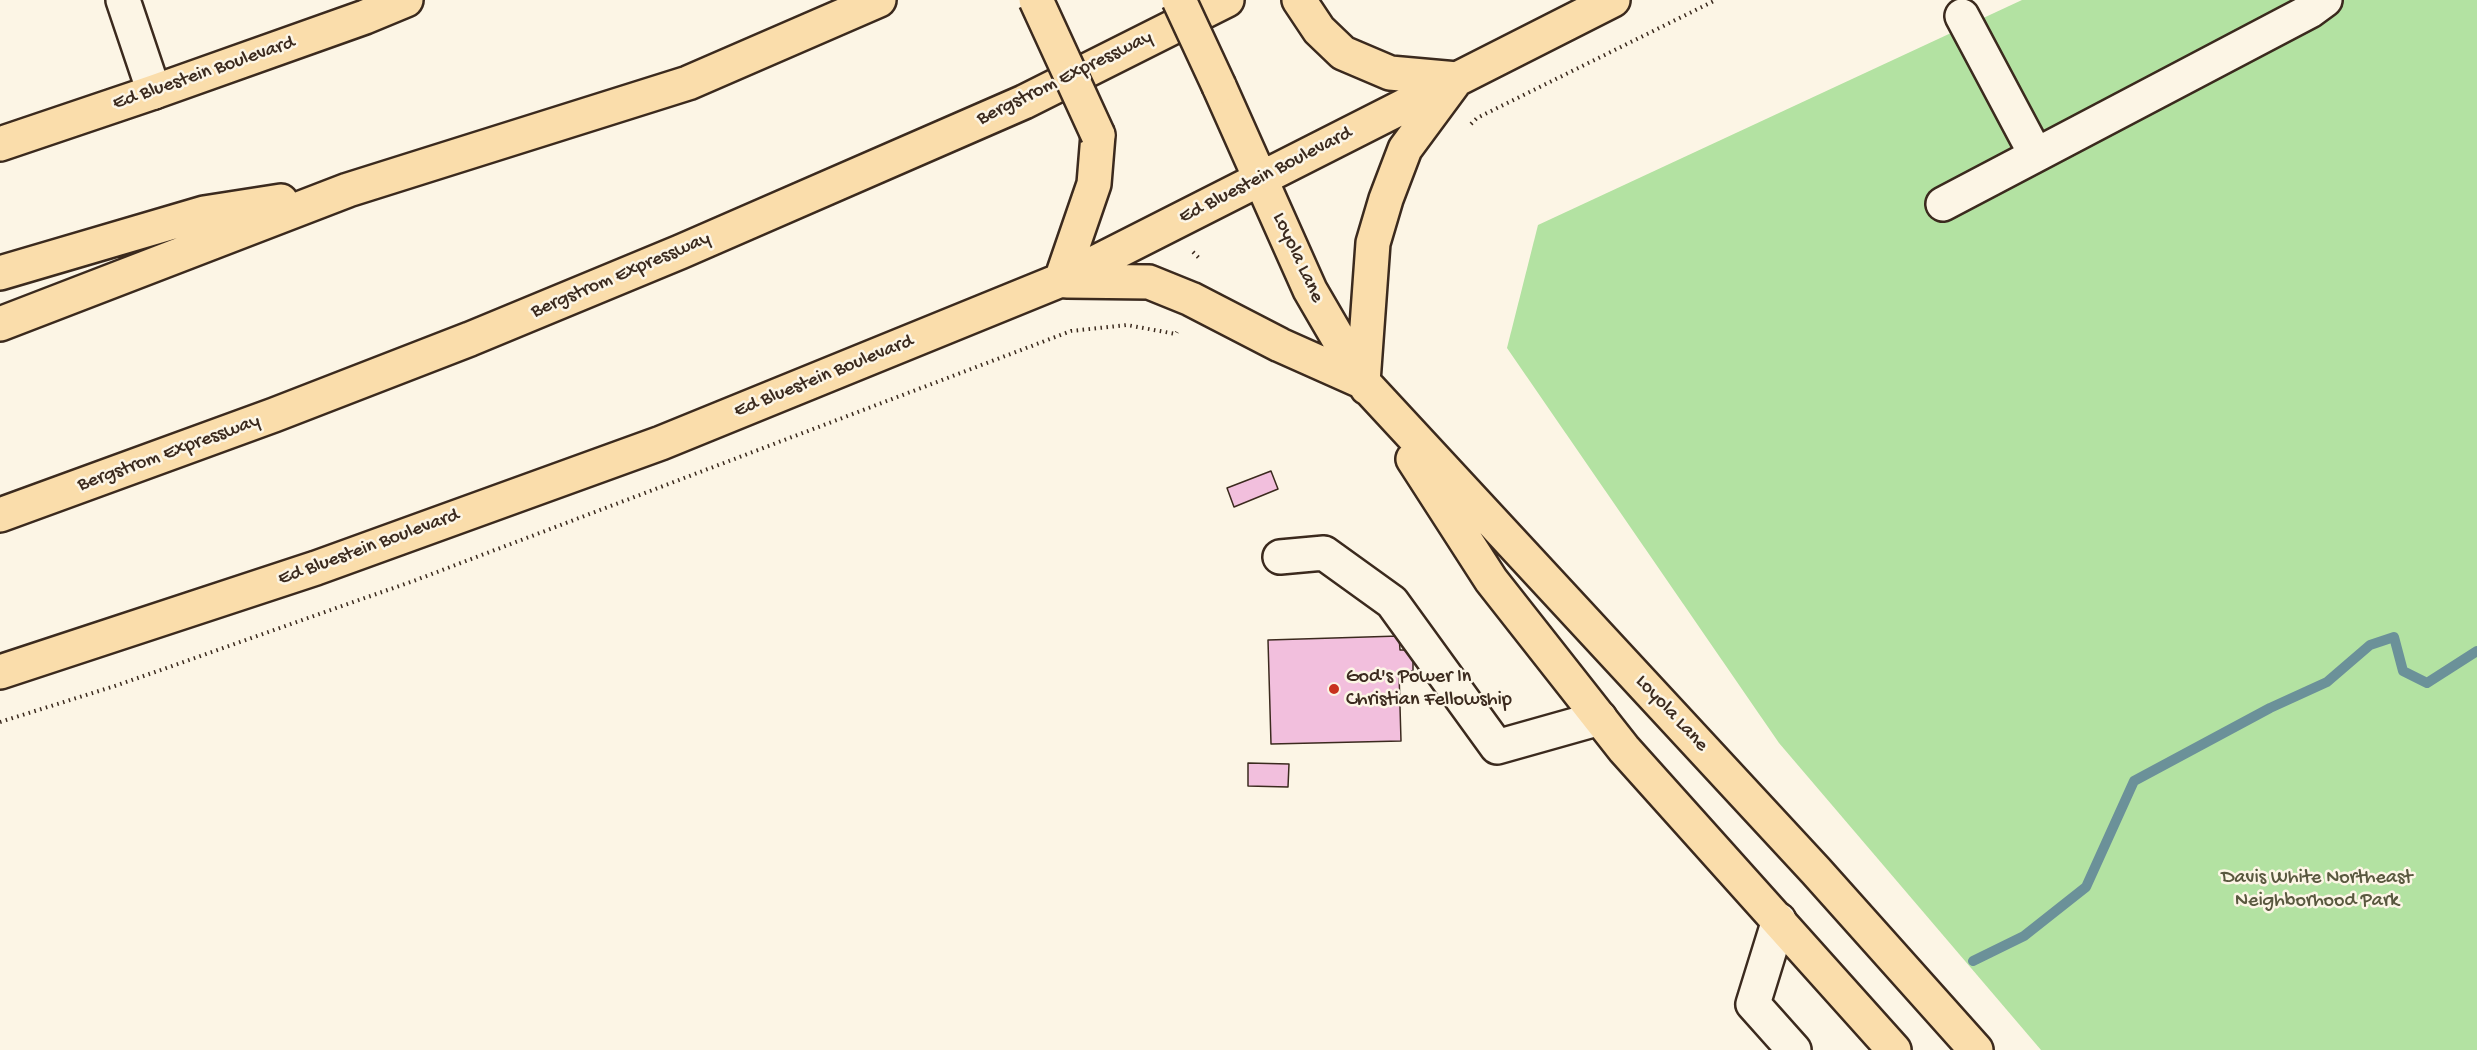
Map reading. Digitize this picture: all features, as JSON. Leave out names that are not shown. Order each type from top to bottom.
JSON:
[{"type":"main road","name":"Ed Bluestein Boulevard","points":[[0,144],[154,92],[365,17],[406,0]]},
{"type":"main road","points":[[0,324],[348,190],[688,83],[879,0]]},
{"type":"main road","points":[[1036,0],[1098,135],[1094,184],[1060,280],[1149,282],[1191,299],[1280,345],[1363,382],[1373,243],[1386,199],[1405,148],[1457,79]]},
{"type":"main road","name":"Loyola Lane","points":[[1179,0],[1310,290],[1363,382],[1491,580],[1624,749],[1894,1050]]},
{"type":"main road","name":"Bergstrom Expressway","points":[[0,515],[274,416],[470,339],[680,252],[1024,102],[1227,0]]},
{"type":"main road","points":[[1299,0],[1319,30],[1343,53],[1390,73],[1457,79]]},
{"type":"main road","name":"Ed Bluestein Boulevard","points":[[0,672],[316,568],[661,443],[1060,280],[1613,0]]},
{"type":"main road","points":[[0,273],[204,213],[348,190]]},
{"type":"main road","name":"Loyola Lane","points":[[1363,382],[1839,897],[1976,1050]]},
{"type":"lane","points":[[123,0],[154,92]]},
{"type":"lane","points":[[1943,204],[2310,11],[2325,0]]},
{"type":"lane","points":[[1962,16],[2036,155]]},
{"type":"lane","points":[[1280,557],[1324,554],[1392,602],[1497,747],[1600,718]]},
{"type":"lane","points":[[1779,920],[1753,1004],[1794,1050]]},
{"type":"path","points":[[1470,125],[1477,118],[1716,0]]},
{"type":"path","points":[[0,722],[118,685],[416,580],[1071,331],[1127,325],[1176,334],[1181,323]]},
{"type":"green space","name":"Davis White Northeast Neighborhood Park","points":[[2022,0],[2477,0],[2477,1050],[2041,1050],[1779,743],[1507,348],[1538,225]]},
{"type":"building","points":[[1271,471],[1278,489],[1234,507],[1227,488]]},
{"type":"building","name":"God's Power In Christian Fellowship","points":[[1399,636],[1400,650],[1413,650],[1413,671],[1399,672],[1401,741],[1271,744],[1268,640]]},
{"type":"building","points":[[1248,763],[1289,764],[1288,787],[1248,786]]},
{"type":"waterway","points":[[1973,961],[2024,936],[2086,887],[2134,781],[2270,708],[2327,682],[2370,645],[2394,637],[2403,671],[2427,683],[2477,651]]},
{"type":"place","name":"God's Power In Christian Fellowship","points":[[1334,689]]}]
